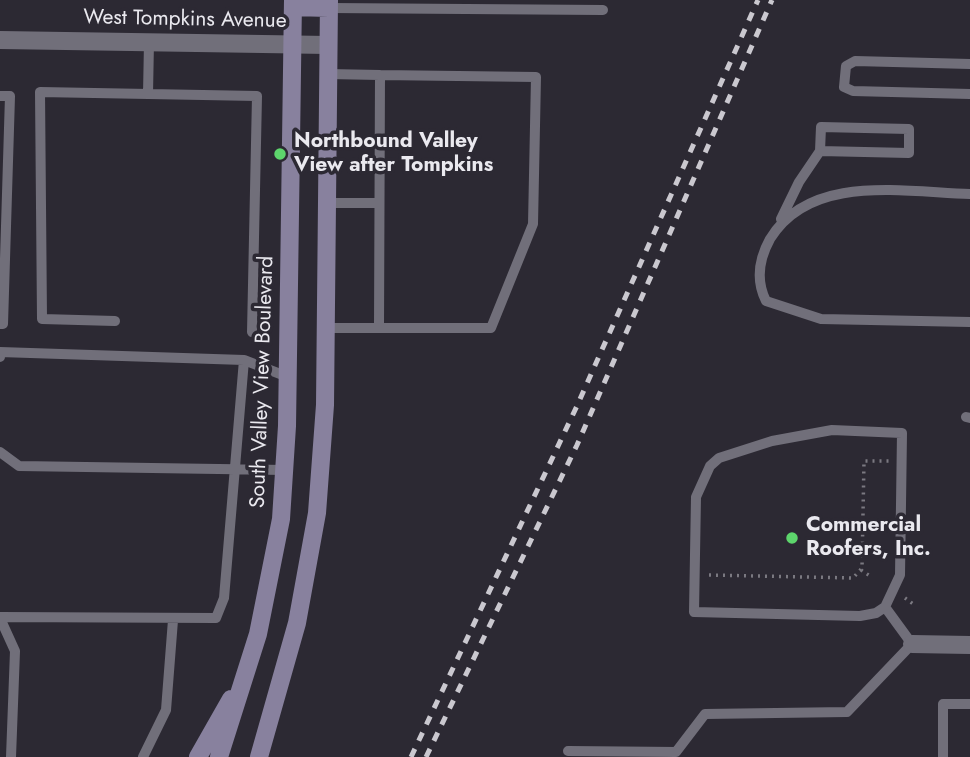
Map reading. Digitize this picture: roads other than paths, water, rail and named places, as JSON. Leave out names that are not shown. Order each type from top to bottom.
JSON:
[{"type":"main road","points":[[257,757],[297,623],[317,513],[325,405],[329,4],[293,3]]},
{"type":"main road","name":"South Valley View Boulevard","points":[[219,757],[249,669],[276,549],[285,470],[293,3]]},
{"type":"main road","points":[[198,757],[249,669]]},
{"type":"street","name":"West Tompkins Avenue","points":[[0,40],[328,45]]},
{"type":"street","points":[[912,644],[970,645]]},
{"type":"lane","points":[[329,4],[603,10]]},
{"type":"lane","points":[[148,94],[149,42]]},
{"type":"lane","points":[[970,64],[855,61],[846,66],[844,76],[844,87],[853,91],[970,94]]},
{"type":"lane","points":[[324,328],[491,328],[533,225],[536,77],[328,74]]},
{"type":"lane","points":[[379,327],[380,75]]},
{"type":"lane","points":[[115,321],[42,319],[40,92],[257,96],[252,332]]},
{"type":"lane","points":[[0,96],[10,96],[3,324],[0,324]]},
{"type":"lane","points":[[821,151],[909,153],[908,129],[821,127],[821,151],[799,182],[763,251],[760,289],[766,301],[821,319],[970,322]]},
{"type":"lane","points":[[772,237],[796,210],[847,191],[970,194]]},
{"type":"lane","points":[[326,203],[379,203]]},
{"type":"lane","points":[[0,357],[1,352],[244,360],[288,377]]},
{"type":"lane","points":[[11,757],[15,651],[0,617],[173,620],[216,618],[224,598],[244,360]]},
{"type":"lane","points":[[832,430],[902,433],[900,575],[885,607],[876,613],[860,616],[694,612],[696,497],[710,466],[719,458],[772,441],[832,430]]},
{"type":"lane","points":[[0,452],[19,466],[285,470]]},
{"type":"lane","points":[[568,751],[676,752],[705,714],[847,712],[912,644],[885,607]]},
{"type":"lane","points":[[143,757],[166,710],[173,620]]},
{"type":"lane","points":[[943,757],[943,704],[970,704]]},
{"type":"railway","points":[[411,757],[576,408],[758,0]]},
{"type":"railway","points":[[426,757],[577,445],[772,0]]},
{"type":"place","name":"Northbound Valley View after Tompkins","points":[[280,154]]},
{"type":"place","name":"Commercial Roofers, Inc.","points":[[792,538]]}]
